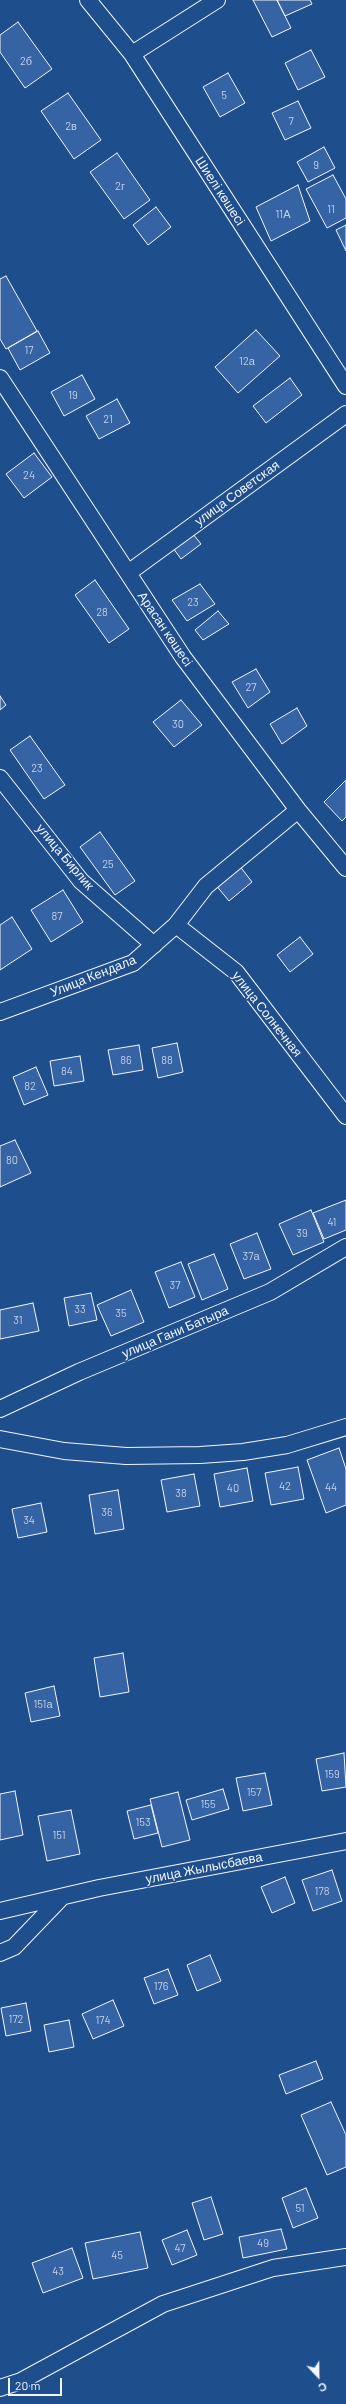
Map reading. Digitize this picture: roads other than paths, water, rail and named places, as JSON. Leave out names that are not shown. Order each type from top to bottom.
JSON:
[{"type":"street","name":"Шиелі көшесі","points":[[88,0],[132,54],[346,386]]},
{"type":"street","points":[[132,54],[217,0]]},
{"type":"street","name":"Арасан көшесі","points":[[0,378],[183,657],[298,810],[346,868]]},
{"type":"street","name":"улица Советская","points":[[128,573],[346,414]]},
{"type":"street","name":"улица Бирлик","points":[[0,778],[81,880],[154,946]]},
{"type":"street","name":"Улица Кендала","points":[[0,1012],[133,963],[176,925],[206,886],[298,810]]},
{"type":"street","name":"улица Солнечная","points":[[176,925],[236,972],[346,1116]]},
{"type":"street","name":"улица Гани Батыра","points":[[0,1409],[79,1372],[270,1292],[346,1247]]},
{"type":"street","points":[[0,1439],[64,1451],[126,1456],[200,1455],[243,1452],[287,1445],[346,1427]]},
{"type":"street","name":"улица Жылысбаева","points":[[0,1911],[62,1897],[346,1841]]},
{"type":"street","points":[[0,1953],[14,1947],[62,1897]]},
{"type":"street","points":[[0,2388],[21,2382],[163,2304],[273,2268],[346,2257]]}]
